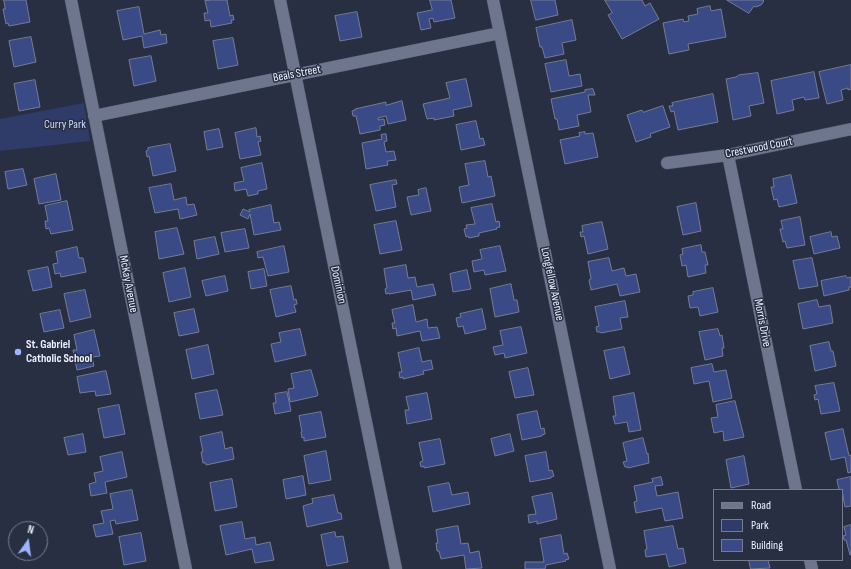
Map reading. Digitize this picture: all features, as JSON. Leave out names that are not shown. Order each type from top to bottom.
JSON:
[{"type":"street","name":"McKay Avenue","points":[[71,0],[186,569]]},
{"type":"street","name":"Dominion","points":[[280,0],[396,569]]},
{"type":"street","name":"Longfellow Avenue","points":[[494,0],[610,569]]},
{"type":"street","name":"Beals Street","points":[[94,116],[500,33]]},
{"type":"street","name":"Crestwood Court","points":[[667,163],[728,155],[851,129]]},
{"type":"street","name":"Morris Drive","points":[[728,155],[796,489]]},
{"type":"green space","name":"Curry Park","points":[[84,103],[90,141],[0,151],[0,119]]},
{"type":"building","points":[[4,0],[26,0],[30,22],[9,26],[8,23],[6,24],[3,9],[5,9]]},
{"type":"building","points":[[227,0],[230,16],[233,15],[234,20],[231,20],[232,23],[211,27],[210,20],[205,21],[204,13],[208,13],[205,1]]},
{"type":"building","points":[[430,0],[451,0],[455,18],[434,22],[433,18],[429,19],[431,28],[421,30],[417,13],[432,10]]},
{"type":"building","points":[[531,0],[555,0],[558,15],[536,20]]},
{"type":"building","points":[[605,0],[642,0],[645,6],[650,3],[659,19],[622,39],[608,15],[612,13]]},
{"type":"building","points":[[727,0],[764,1],[761,5],[756,7],[754,6],[749,13]]},
{"type":"building","points":[[710,6],[711,11],[721,9],[726,37],[688,44],[689,50],[669,54],[663,23],[683,19],[684,22],[689,21],[688,16],[698,14],[697,9]]},
{"type":"building","points":[[139,7],[144,34],[160,30],[161,35],[166,34],[167,43],[144,48],[142,36],[123,40],[117,11]]},
{"type":"building","points":[[357,12],[362,37],[340,41],[335,16]]},
{"type":"building","points":[[572,20],[576,40],[562,43],[564,54],[545,58],[542,47],[540,47],[536,28]]},
{"type":"building","points":[[31,37],[36,62],[14,67],[9,41]]},
{"type":"building","points":[[233,38],[238,65],[218,69],[213,41]]},
{"type":"building","points":[[151,56],[156,81],[134,86],[129,60]]},
{"type":"building","points":[[566,60],[569,76],[580,74],[582,86],[551,92],[545,64]]},
{"type":"building","points":[[851,65],[851,89],[848,90],[848,88],[841,90],[843,100],[827,104],[819,72]]},
{"type":"building","points":[[814,72],[819,98],[805,100],[804,97],[792,100],[794,110],[777,114],[771,81]]},
{"type":"building","points":[[758,73],[764,103],[749,106],[751,116],[733,120],[726,79],[739,75]]},
{"type":"building","points":[[466,79],[472,106],[453,110],[454,116],[434,120],[434,118],[427,119],[423,104],[450,98],[446,83]]},
{"type":"building","points":[[35,80],[40,107],[19,111],[14,84]]},
{"type":"building","points":[[593,89],[595,95],[588,95],[591,112],[577,115],[579,126],[559,130],[551,99]]},
{"type":"building","points":[[713,94],[718,122],[678,130],[674,111],[671,112],[669,106],[673,106],[672,103]]},
{"type":"building","points":[[402,101],[406,120],[388,124],[386,116],[378,118],[378,120],[384,119],[385,125],[380,126],[380,130],[360,134],[356,116],[353,116],[352,111],[386,102],[386,105]]},
{"type":"building","points":[[663,106],[670,127],[650,134],[651,137],[636,142],[627,115],[642,110],[643,112]]},
{"type":"building","points":[[476,121],[480,139],[483,138],[485,145],[461,150],[456,125]]},
{"type":"building","points":[[256,128],[257,137],[260,136],[261,141],[258,142],[261,155],[240,159],[235,133]]},
{"type":"building","points":[[219,129],[223,147],[207,150],[204,132]]},
{"type":"building","points":[[585,132],[585,134],[593,133],[598,157],[565,164],[560,140],[580,136],[579,133]]},
{"type":"building","points":[[386,134],[387,141],[384,142],[386,152],[394,151],[396,160],[387,161],[388,165],[366,169],[362,143],[382,139],[381,135]]},
{"type":"building","points":[[170,144],[176,171],[153,176],[149,156],[147,157],[146,151],[148,148]]},
{"type":"building","points":[[485,161],[488,177],[491,176],[495,196],[462,203],[459,187],[469,185],[465,164]]},
{"type":"building","points":[[262,163],[267,189],[258,191],[258,194],[248,196],[246,189],[235,191],[234,183],[244,181],[241,168]]},
{"type":"building","points":[[23,169],[27,185],[8,189],[5,172]]},
{"type":"building","points":[[56,174],[61,200],[39,204],[34,179]]},
{"type":"building","points":[[791,175],[797,203],[779,207],[777,199],[774,200],[771,187],[774,187],[773,179]]},
{"type":"building","points":[[396,180],[397,184],[392,185],[396,207],[376,211],[370,185]]},
{"type":"building","points":[[171,184],[174,200],[186,197],[187,205],[194,204],[197,215],[180,219],[178,209],[155,213],[149,188]]},
{"type":"building","points":[[426,188],[431,211],[411,215],[407,197],[419,195],[418,190]]},
{"type":"building","points":[[67,201],[73,230],[51,234],[49,228],[46,229],[45,221],[48,221],[45,206]]},
{"type":"building","points":[[696,203],[701,231],[683,235],[677,207]]},
{"type":"building","points":[[492,204],[496,222],[499,221],[500,227],[479,233],[479,236],[469,238],[468,236],[466,237],[464,229],[467,228],[466,225],[475,224],[471,208]]},
{"type":"building","points":[[271,205],[274,223],[279,222],[281,230],[254,235],[250,214],[248,219],[240,215],[243,209],[250,212],[249,210]]},
{"type":"building","points":[[800,217],[805,245],[787,248],[785,241],[783,242],[780,229],[783,229],[781,221]]},
{"type":"building","points":[[396,221],[402,250],[380,254],[374,225]]},
{"type":"building","points":[[602,222],[608,249],[588,254],[584,236],[581,237],[580,232],[583,232],[582,226]]},
{"type":"building","points":[[177,228],[184,254],[159,259],[155,232]]},
{"type":"building","points":[[245,229],[249,248],[225,252],[221,233]]},
{"type":"building","points":[[831,232],[832,237],[837,236],[840,248],[814,254],[810,237]]},
{"type":"building","points":[[215,237],[219,254],[197,259],[194,241]]},
{"type":"building","points":[[701,245],[702,252],[705,252],[708,265],[705,265],[706,273],[688,277],[686,265],[682,266],[680,255],[683,254],[682,249]]},
{"type":"building","points":[[284,246],[289,272],[268,276],[263,257],[258,258],[257,252]]},
{"type":"building","points":[[500,246],[506,271],[485,275],[484,270],[474,272],[472,261],[482,259],[480,250]]},
{"type":"building","points":[[77,247],[79,258],[83,258],[86,272],[61,277],[60,273],[55,274],[53,264],[58,263],[56,252]]},
{"type":"building","points":[[609,258],[612,271],[624,268],[626,276],[636,274],[640,292],[620,296],[617,284],[591,290],[588,262]]},
{"type":"building","points":[[812,258],[818,286],[799,289],[793,261]]},
{"type":"building","points":[[406,265],[408,278],[415,277],[417,287],[433,284],[436,295],[413,300],[411,290],[386,294],[385,289],[387,288],[384,269]]},
{"type":"building","points":[[48,267],[52,287],[33,291],[28,271]]},
{"type":"building","points":[[185,268],[191,297],[169,302],[163,273]]},
{"type":"building","points":[[264,269],[267,286],[251,289],[248,272]]},
{"type":"building","points":[[467,270],[471,289],[453,292],[450,274]]},
{"type":"building","points":[[225,276],[228,291],[206,296],[202,281]]},
{"type":"building","points":[[846,276],[847,278],[851,277],[851,287],[849,287],[849,290],[824,296],[821,281]]},
{"type":"building","points":[[511,284],[514,300],[517,300],[519,312],[495,317],[490,289]]},
{"type":"building","points":[[291,286],[294,300],[296,299],[297,304],[294,305],[296,312],[276,317],[270,290]]},
{"type":"building","points":[[713,288],[718,312],[700,316],[698,307],[690,308],[688,296],[693,295],[693,292]]},
{"type":"building","points":[[85,290],[91,317],[70,322],[64,294]]},
{"type":"building","points":[[817,300],[819,307],[830,305],[833,323],[803,329],[798,304]]},
{"type":"building","points":[[625,301],[628,317],[620,318],[622,329],[601,333],[597,332],[596,327],[599,326],[595,307]]},
{"type":"building","points":[[413,305],[416,322],[427,319],[428,328],[437,327],[440,338],[422,341],[420,331],[397,336],[396,328],[393,329],[392,323],[395,323],[392,310]]},
{"type":"building","points":[[194,309],[199,332],[179,336],[174,313]]},
{"type":"building","points":[[482,309],[486,329],[465,334],[463,326],[458,327],[456,318],[461,317],[460,314]]},
{"type":"building","points":[[60,310],[64,328],[44,332],[40,314]]},
{"type":"building","points":[[521,327],[527,353],[505,358],[504,353],[495,355],[493,347],[503,345],[500,331]]},
{"type":"building","points":[[300,329],[306,355],[275,362],[271,344],[281,342],[279,333]]},
{"type":"building","points":[[718,329],[720,336],[722,335],[724,348],[722,348],[723,356],[705,360],[699,332]]},
{"type":"building","points":[[94,330],[100,356],[92,357],[94,366],[77,370],[73,350],[77,350],[74,335]]},
{"type":"building","points":[[829,342],[831,351],[833,351],[836,366],[815,371],[810,346]]},
{"type":"building","points":[[208,345],[214,374],[192,379],[186,350]]},
{"type":"building","points":[[624,347],[630,374],[610,379],[604,351]]},
{"type":"building","points":[[419,348],[422,362],[431,360],[433,369],[423,371],[424,374],[403,379],[403,377],[400,378],[399,372],[402,372],[398,353]]},
{"type":"building","points":[[712,364],[714,372],[726,370],[732,398],[713,402],[709,381],[694,384],[691,368]]},
{"type":"building","points":[[528,368],[534,395],[515,398],[509,372]]},
{"type":"building","points":[[311,370],[318,394],[317,396],[290,402],[288,389],[294,388],[291,374]]},
{"type":"building","points":[[106,371],[111,394],[96,396],[95,391],[80,393],[77,377]]},
{"type":"building","points":[[834,383],[840,411],[821,414],[818,399],[815,400],[814,395],[817,394],[815,386]]},
{"type":"building","points":[[217,390],[223,415],[200,419],[195,394]]},
{"type":"building","points":[[287,392],[291,411],[275,414],[273,403],[276,403],[275,394]]},
{"type":"building","points":[[427,393],[432,419],[407,424],[405,410],[409,410],[406,397]]},
{"type":"building","points":[[634,393],[641,430],[629,432],[627,422],[615,424],[613,416],[616,416],[613,397]]},
{"type":"building","points":[[735,401],[744,437],[724,441],[723,431],[714,433],[711,418],[718,417],[716,405]]},
{"type":"building","points":[[119,405],[125,434],[104,438],[98,409]]},
{"type":"building","points":[[537,411],[541,429],[544,428],[545,434],[522,440],[517,415]]},
{"type":"building","points":[[321,412],[326,437],[304,441],[304,437],[302,438],[299,416]]},
{"type":"building","points":[[843,429],[849,456],[851,455],[851,472],[848,473],[845,457],[831,460],[825,433]]},
{"type":"building","points":[[222,432],[225,449],[232,447],[234,459],[206,465],[206,463],[203,463],[201,452],[203,452],[200,437]]},
{"type":"building","points":[[83,434],[86,452],[68,455],[64,438]]},
{"type":"building","points":[[510,434],[514,451],[495,456],[491,439]]},
{"type":"building","points":[[643,438],[647,454],[648,453],[649,463],[628,468],[625,467],[623,462],[627,461],[623,443]]},
{"type":"building","points":[[440,439],[445,464],[424,468],[424,466],[421,467],[420,462],[423,461],[419,443]]},
{"type":"building","points":[[326,451],[331,480],[309,484],[304,456]]},
{"type":"building","points":[[122,452],[127,477],[105,482],[107,493],[91,496],[89,484],[96,482],[94,473],[103,471],[100,457]]},
{"type":"building","points":[[546,452],[549,471],[552,470],[554,476],[551,478],[530,482],[525,456]]},
{"type":"building","points":[[744,456],[749,484],[731,488],[726,460]]},
{"type":"building","points":[[303,476],[306,495],[286,499],[283,480]]},
{"type":"building","points":[[661,477],[663,485],[655,486],[657,496],[678,492],[683,518],[665,521],[662,508],[636,513],[634,502],[637,501],[634,486],[653,482],[652,479]]},
{"type":"building","points":[[851,477],[851,506],[845,507],[843,489],[839,489],[837,480]]},
{"type":"building","points":[[232,479],[237,507],[215,511],[210,483]]},
{"type":"building","points":[[449,483],[452,495],[468,492],[470,504],[433,512],[428,487]]},
{"type":"building","points":[[132,490],[138,520],[116,524],[115,520],[110,521],[113,534],[96,537],[93,525],[104,523],[101,511],[113,509],[110,494]]},
{"type":"building","points":[[552,493],[557,519],[537,524],[537,521],[529,523],[528,515],[536,514],[532,497]]},
{"type":"building","points":[[334,495],[338,513],[341,513],[342,519],[307,527],[303,506],[313,503],[312,499]]},
{"type":"building","points":[[242,522],[245,539],[255,537],[256,545],[270,542],[274,560],[255,563],[252,549],[226,555],[220,526]]},
{"type":"building","points":[[851,525],[850,555],[846,540],[844,540],[843,536],[846,535],[844,527]]},
{"type":"building","points":[[458,526],[461,544],[468,543],[470,553],[479,551],[482,568],[466,569],[464,555],[441,559],[439,551],[437,551],[436,543],[438,543],[436,530]]},
{"type":"building","points":[[673,526],[678,549],[683,548],[686,563],[669,567],[666,554],[646,557],[645,550],[647,549],[644,531]]},
{"type":"building","points":[[335,532],[336,537],[343,536],[348,562],[327,566],[321,535]]},
{"type":"building","points":[[141,533],[146,561],[124,565],[119,537]]},
{"type":"building","points":[[561,535],[564,554],[567,553],[569,559],[546,565],[545,569],[525,569],[525,562],[544,562],[540,539]]},
{"type":"building","points":[[749,561],[768,561],[770,568],[751,569]]},
{"type":"place","name":"St. Gabriel Catholic School","points":[[18,352]]}]
